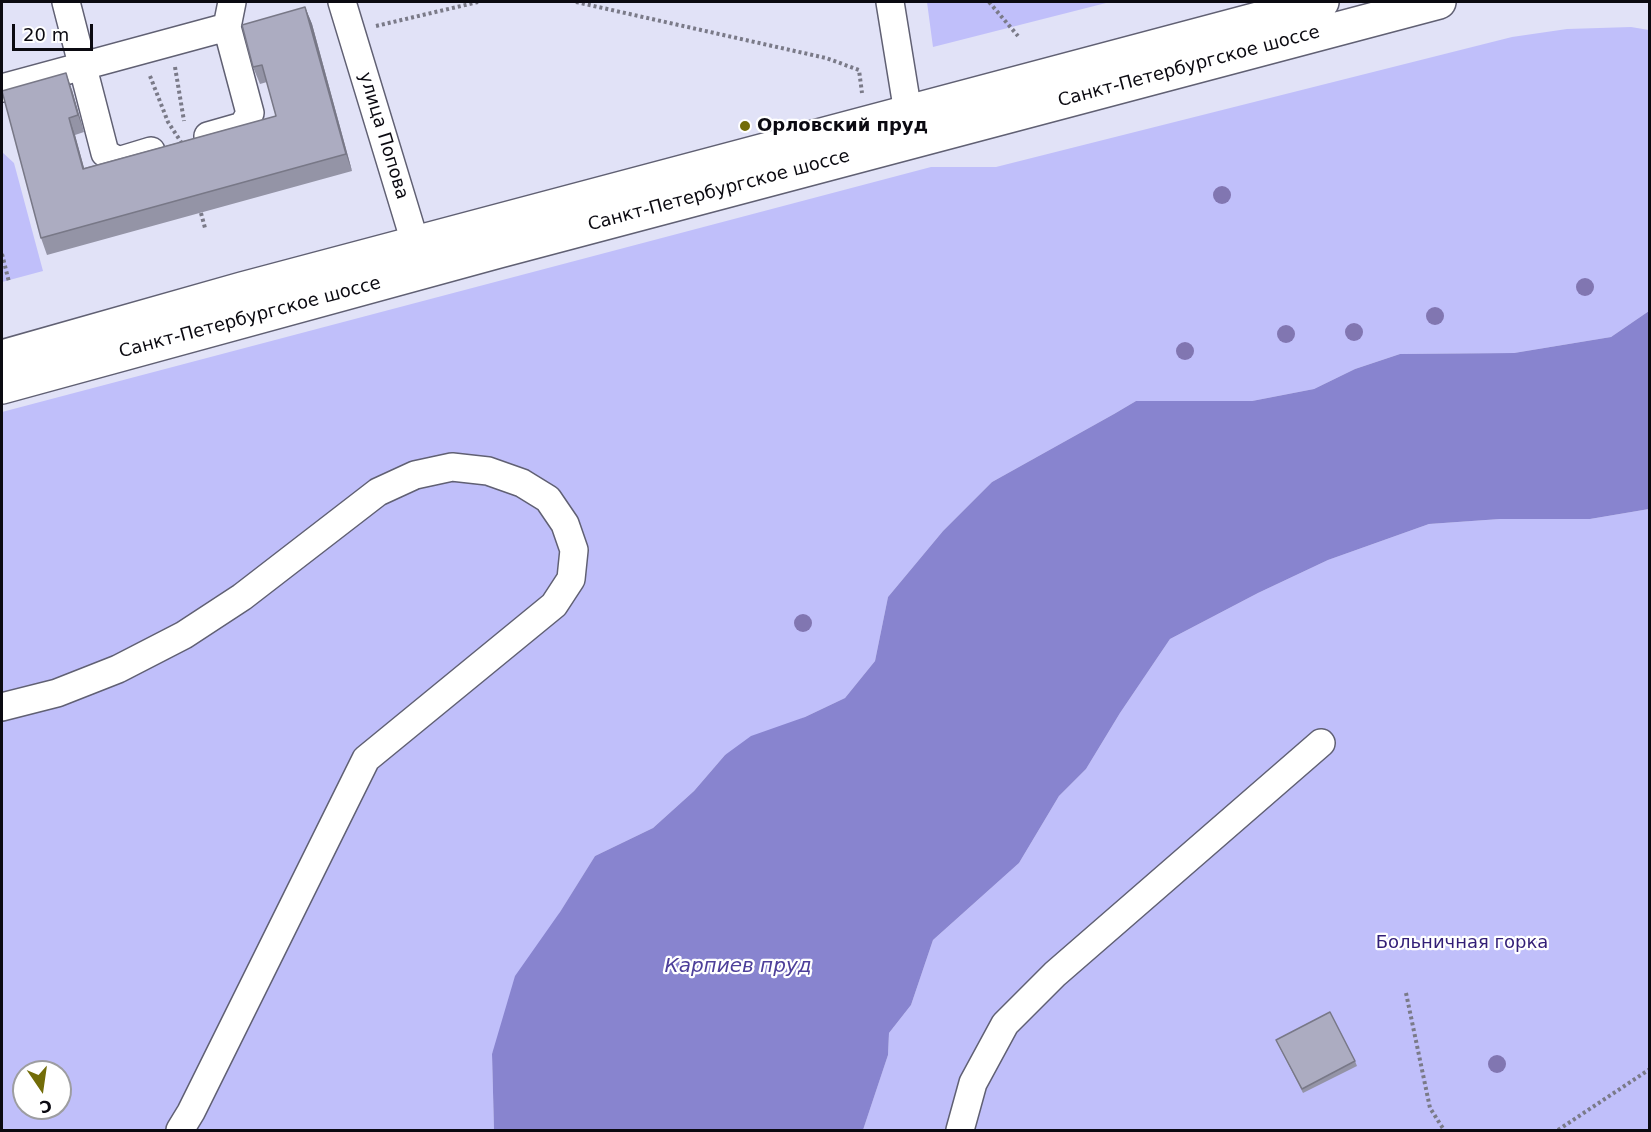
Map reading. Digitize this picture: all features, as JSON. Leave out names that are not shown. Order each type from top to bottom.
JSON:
[{"type":"main road","name":"Санкт-Петербургское шоссе","points":[[910,126],[1322,2]]},
{"type":"main road","name":"Санкт-Петербургское шоссе","points":[[2,387],[420,257],[910,126],[1439,2]]},
{"type":"main road","name":"Санкт-Петербургское шоссе","points":[[2,357],[242,289],[420,257]]},
{"type":"street","points":[[2,88],[82,66],[140,50],[171,42],[229,14],[250,113],[243,126],[180,137],[118,160],[105,153],[82,66],[66,2]]},
{"type":"street","name":"улица Попова","points":[[342,2],[420,257]]},
{"type":"street","points":[[890,2],[910,126]]},
{"type":"street","points":[[2,707],[57,693],[118,669],[184,635],[242,597],[378,492],[415,475],[452,467],[488,471],[522,483],[548,499],[565,524],[574,549],[571,579],[554,604],[366,759],[180,1131]]},
{"type":"street","points":[[960,1131],[973,1083],[1005,1024],[1055,974],[1321,743]]},
{"type":"path","points":[[351,32],[478,2]]},
{"type":"path","points":[[576,2],[826,58],[859,70],[863,100]]},
{"type":"path","points":[[988,2],[1018,36]]},
{"type":"path","points":[[171,42],[184,117],[180,137]]},
{"type":"path","points":[[140,50],[168,122],[180,137]]},
{"type":"path","points":[[201,213],[205,228]]},
{"type":"path","points":[[2,254],[9,281],[2,276]]},
{"type":"path","points":[[1406,993],[1430,1108],[1444,1131]]},
{"type":"path","points":[[1558,1131],[1650,1069]]},
{"type":"green space","points":[[927,2],[1110,2],[933,47]]},
{"type":"green space","points":[[1631,27],[1649,30],[1649,311],[1611,337],[1514,353],[1400,354],[1355,369],[1314,389],[1252,401],[1136,401],[992,482],[943,531],[888,597],[875,661],[845,698],[725,755],[694,791],[653,828],[595,856],[560,912],[492,1054],[494,1130],[2,1130],[2,412],[931,167],[996,167],[1512,37],[1567,29]]},
{"type":"green space","points":[[2,152],[14,163],[43,271],[2,282]]},
{"type":"green space","name":"Больничная горка","points":[[1649,509],[1649,1130],[863,1130],[888,1055],[889,1033],[911,1005],[933,940],[1019,863],[1059,796],[1086,769],[1120,713],[1170,639],[1328,560],[1429,524],[1500,519],[1590,519]]},
{"type":"water","name":"Карпиев пруд","points":[[1649,311],[1649,509],[1590,519],[1500,519],[1429,524],[1328,560],[1170,639],[1120,713],[1086,769],[1059,796],[1019,863],[933,940],[911,1005],[889,1033],[888,1055],[863,1130],[494,1130],[492,1054],[515,976],[560,912],[595,856],[653,828],[694,791],[725,755],[751,736],[805,717],[845,698],[875,661],[888,597],[943,531],[992,482],[1136,401],[1252,401],[1314,389],[1355,369],[1400,354],[1514,353],[1611,337]]},
{"type":"building","points":[[305,7],[346,154],[41,238],[2,91],[66,73],[78,115],[69,118],[83,169],[276,116],[262,65],[253,67],[242,25]]},
{"type":"building","points":[[1330,1012],[1355,1061],[1302,1089],[1276,1040]]},
{"type":"place","name":"Орловский пруд","points":[[745,126]]}]
